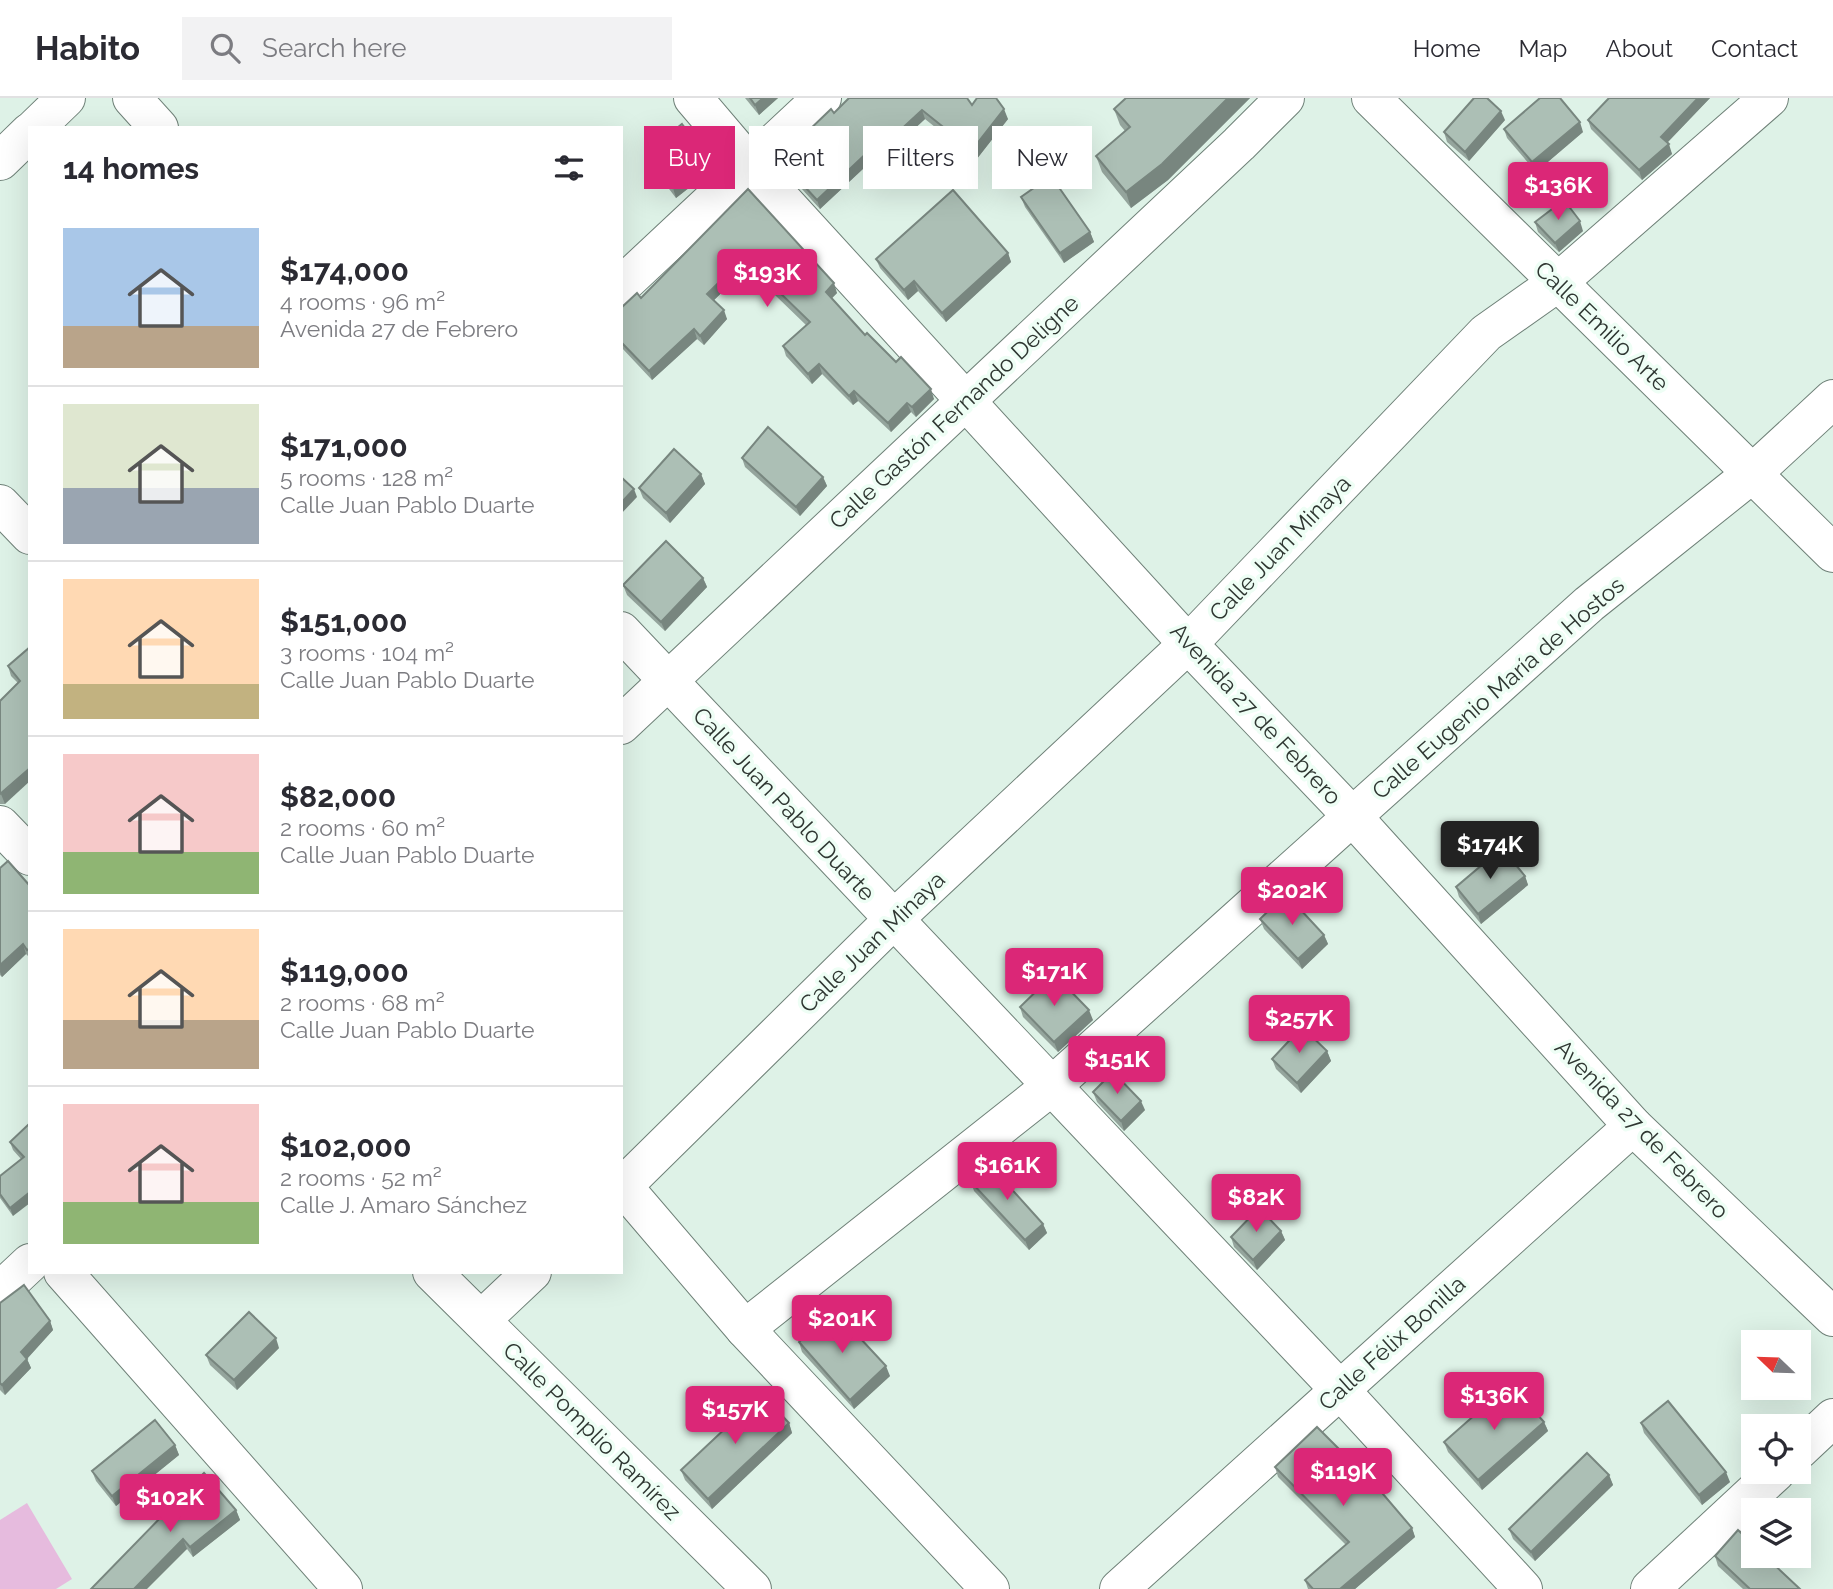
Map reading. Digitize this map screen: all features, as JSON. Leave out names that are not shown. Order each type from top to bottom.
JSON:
[{"type":"street","points":[[37,126],[65,98]]},
{"type":"street","points":[[132,98],[157,126]]},
{"type":"street","name":"Avenida 27 de Febrero","points":[[693,98],[749,164]]},
{"type":"street","points":[[792,126],[822,98]]},
{"type":"street","name":"Calle Gastón Fernando Deligne","points":[[623,723],[670,682],[966,399],[1229,154],[1284,98]]},
{"type":"street","name":"Calle Emilio Arte","points":[[1371,98],[1833,553]]},
{"type":"street","name":"Calle Juan Minaya","points":[[623,1185],[893,920],[1188,644],[1486,332],[1557,283],[1769,98]]},
{"type":"street","points":[[0,161],[28,134]]},
{"type":"street","points":[[623,284],[749,166]]},
{"type":"street","name":"Avenida 27 de Febrero","points":[[772,189],[1188,644],[1352,816],[1633,1126],[1833,1317]]},
{"type":"street","name":"Calle Eugenio María de Hostos","points":[[745,1329],[1053,1085],[1589,604],[1753,473],[1833,399]]},
{"type":"street","points":[[0,504],[28,534]]},
{"type":"street","name":"Calle Juan Pablo Duarte","points":[[623,633],[893,920],[1053,1085],[1523,1589]]},
{"type":"street","name":"Calle Félix Bonilla","points":[[1119,1589],[1633,1126]]},
{"type":"street","points":[[623,1187],[745,1329],[990,1589]]},
{"type":"street","points":[[0,1291],[28,1265]]},
{"type":"street","points":[[65,1274],[342,1589]]},
{"type":"street","name":"Calle Pomplio Ramírez","points":[[434,1274],[752,1589]]},
{"type":"street","points":[[481,1320],[529,1274]]},
{"type":"street","points":[[1811,1439],[1833,1418]]},
{"type":"street","points":[[1650,1589],[1763,1484]]},
{"type":"shaded area","points":[[27,1503],[72,1579],[56,1589],[0,1589],[0,1520]]},
{"type":"building","points":[[750,98],[763,98],[755,105]]},
{"type":"building","points":[[849,98],[967,98],[972,105],[977,98],[996,98],[1004,109],[978,142],[978,126],[942,126],[922,110],[905,126],[863,126],[863,156],[849,170],[849,126],[813,126],[831,109],[834,113]]},
{"type":"building","points":[[1126,98],[1228,98],[1162,164],[1126,192],[1096,156],[1130,127],[1114,109]]},
{"type":"building","points":[[1474,98],[1487,98],[1501,111],[1465,152],[1444,132]]},
{"type":"building","points":[[1540,98],[1560,98],[1580,122],[1532,162],[1504,129]]},
{"type":"building","points":[[1609,98],[1698,98],[1661,137],[1669,144],[1639,170],[1588,120]]},
{"type":"building","points":[[748,189],[834,283],[826,292],[865,335],[867,333],[896,362],[901,357],[931,389],[912,407],[907,403],[888,423],[854,391],[849,396],[819,364],[808,374],[783,346],[810,322],[744,258],[707,294],[724,310],[700,336],[694,329],[649,371],[623,344],[623,306],[637,293],[641,298]]},
{"type":"building","points":[[807,189],[829,189],[817,200]]},
{"type":"building","points":[[1032,189],[1060,189],[1090,232],[1060,253],[1021,197]]},
{"type":"building","points":[[953,190],[1008,253],[942,313],[914,281],[904,290],[876,259]]},
{"type":"building","points":[[1564,200],[1580,221],[1555,243],[1535,222]]},
{"type":"building","points":[[768,427],[823,477],[796,507],[742,458]]},
{"type":"building","points":[[674,449],[701,474],[666,513],[639,488]]},
{"type":"building","points":[[623,479],[634,489],[623,501]]},
{"type":"building","points":[[666,541],[703,578],[661,622],[623,585]]},
{"type":"building","points":[[28,649],[28,770],[0,794],[0,701],[20,681],[8,666]]},
{"type":"building","points":[[1502,848],[1525,876],[1478,914],[1456,887]]},
{"type":"building","points":[[8,861],[28,884],[28,949],[23,944],[0,965],[0,868]]},
{"type":"building","points":[[1286,894],[1324,935],[1298,959],[1260,919]]},
{"type":"building","points":[[1054,974],[1089,1010],[1054,1042],[1020,1007]]},
{"type":"building","points":[[1302,1027],[1327,1051],[1297,1083],[1272,1059]]},
{"type":"building","points":[[1113,1072],[1141,1101],[1121,1121],[1093,1092]]},
{"type":"building","points":[[28,1125],[28,1194],[10,1208],[0,1194],[0,1176],[24,1157],[10,1142]]},
{"type":"building","points":[[989,1164],[1043,1224],[1025,1240],[971,1182]]},
{"type":"building","points":[[1259,1208],[1281,1231],[1253,1260],[1231,1237]]},
{"type":"building","points":[[24,1285],[50,1321],[21,1352],[27,1359],[2,1385],[0,1303]]},
{"type":"building","points":[[834,1310],[886,1366],[850,1400],[799,1342]]},
{"type":"building","points":[[249,1312],[276,1338],[234,1380],[206,1355]]},
{"type":"building","points":[[1510,1384],[1544,1422],[1478,1480],[1444,1442]]},
{"type":"building","points":[[762,1394],[789,1423],[708,1499],[681,1470]]},
{"type":"building","points":[[1668,1401],[1726,1472],[1699,1495],[1641,1423]]},
{"type":"building","points":[[155,1420],[175,1445],[112,1496],[92,1471]]},
{"type":"building","points":[[1317,1427],[1377,1487],[1412,1528],[1340,1589],[1313,1589],[1305,1580],[1349,1542],[1275,1467]]},
{"type":"building","points":[[1587,1453],[1609,1475],[1531,1552],[1509,1529]]},
{"type":"building","points":[[204,1473],[236,1510],[190,1547],[183,1539],[134,1589],[91,1589]]},
{"type":"building","points":[[1738,1530],[1741,1533],[1741,1568],[1778,1568],[1800,1589],[1750,1589],[1715,1556]]}]
